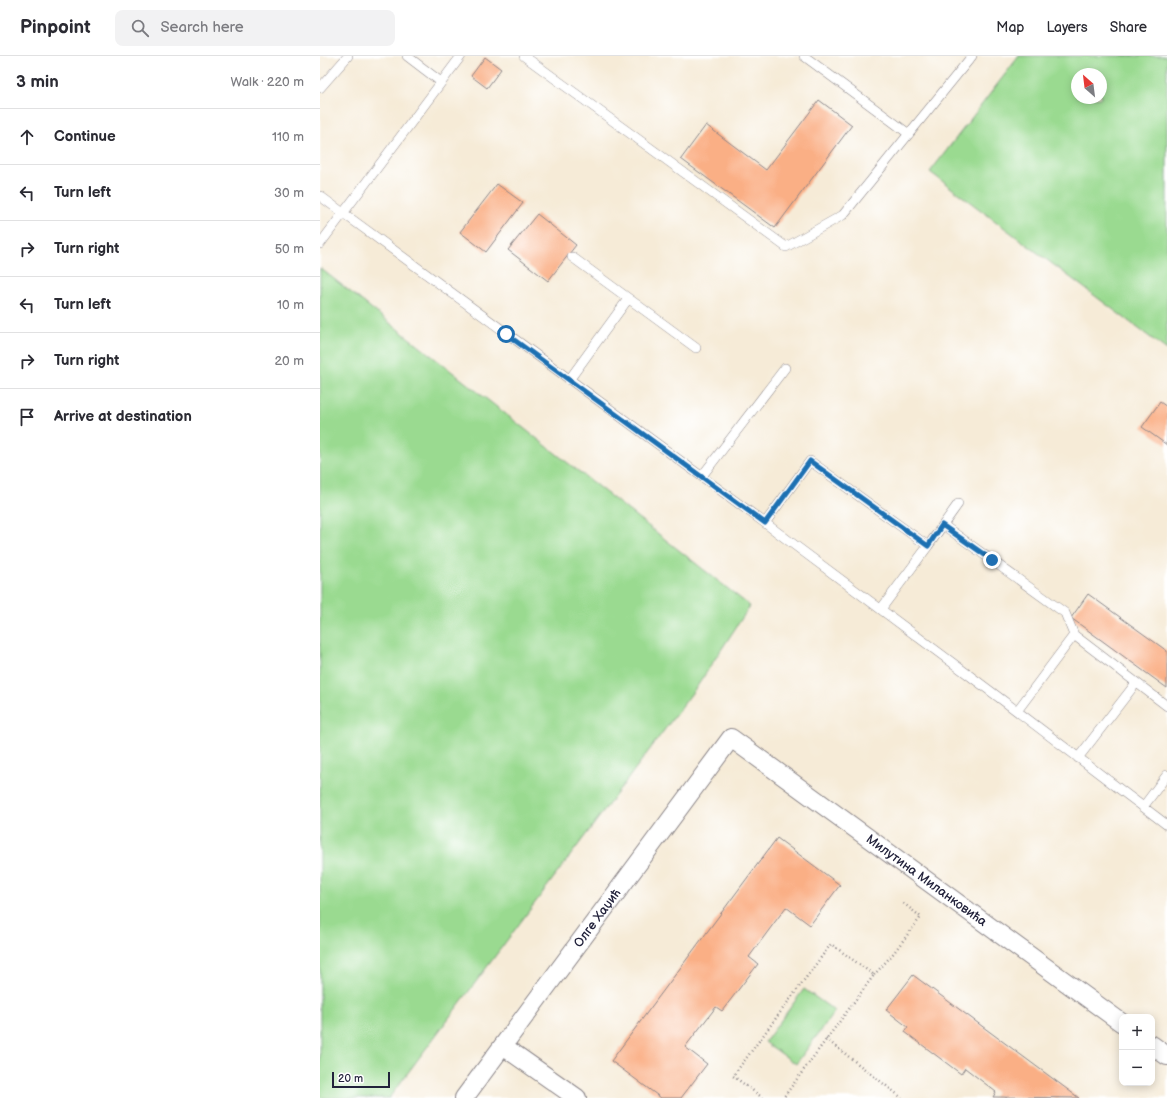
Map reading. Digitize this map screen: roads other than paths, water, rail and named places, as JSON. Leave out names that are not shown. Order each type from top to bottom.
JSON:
[{"type":"street","name":"Милутина Миланковића","points":[[731,738],[1119,1021]]},
{"type":"street","name":"Олге Хаџић","points":[[464,1098],[731,738]]},
{"type":"street","points":[[502,1046],[577,1098]]},
{"type":"street","points":[[1155,1047],[1167,1056]]},
{"type":"lane","points":[[320,88],[348,56]]},
{"type":"lane","points":[[407,56],[441,82]]},
{"type":"lane","points":[[320,244],[461,56]]},
{"type":"lane","points":[[524,56],[786,247],[843,215],[972,56]]},
{"type":"lane","points":[[804,56],[909,134]]},
{"type":"lane","points":[[320,196],[702,476],[1167,825]]},
{"type":"lane","points":[[572,257],[696,348]]},
{"type":"lane","points":[[569,380],[628,299]]},
{"type":"lane","points":[[702,476],[785,368]]},
{"type":"lane","points":[[765,523],[810,461],[928,546]]},
{"type":"lane","points":[[881,610],[958,504]]},
{"type":"lane","points":[[942,525],[1065,612],[1074,635],[1167,706]]},
{"type":"lane","points":[[1016,711],[1074,635]]},
{"type":"lane","points":[[1078,758],[1136,683]]},
{"type":"lane","points":[[1143,807],[1167,775]]}]
